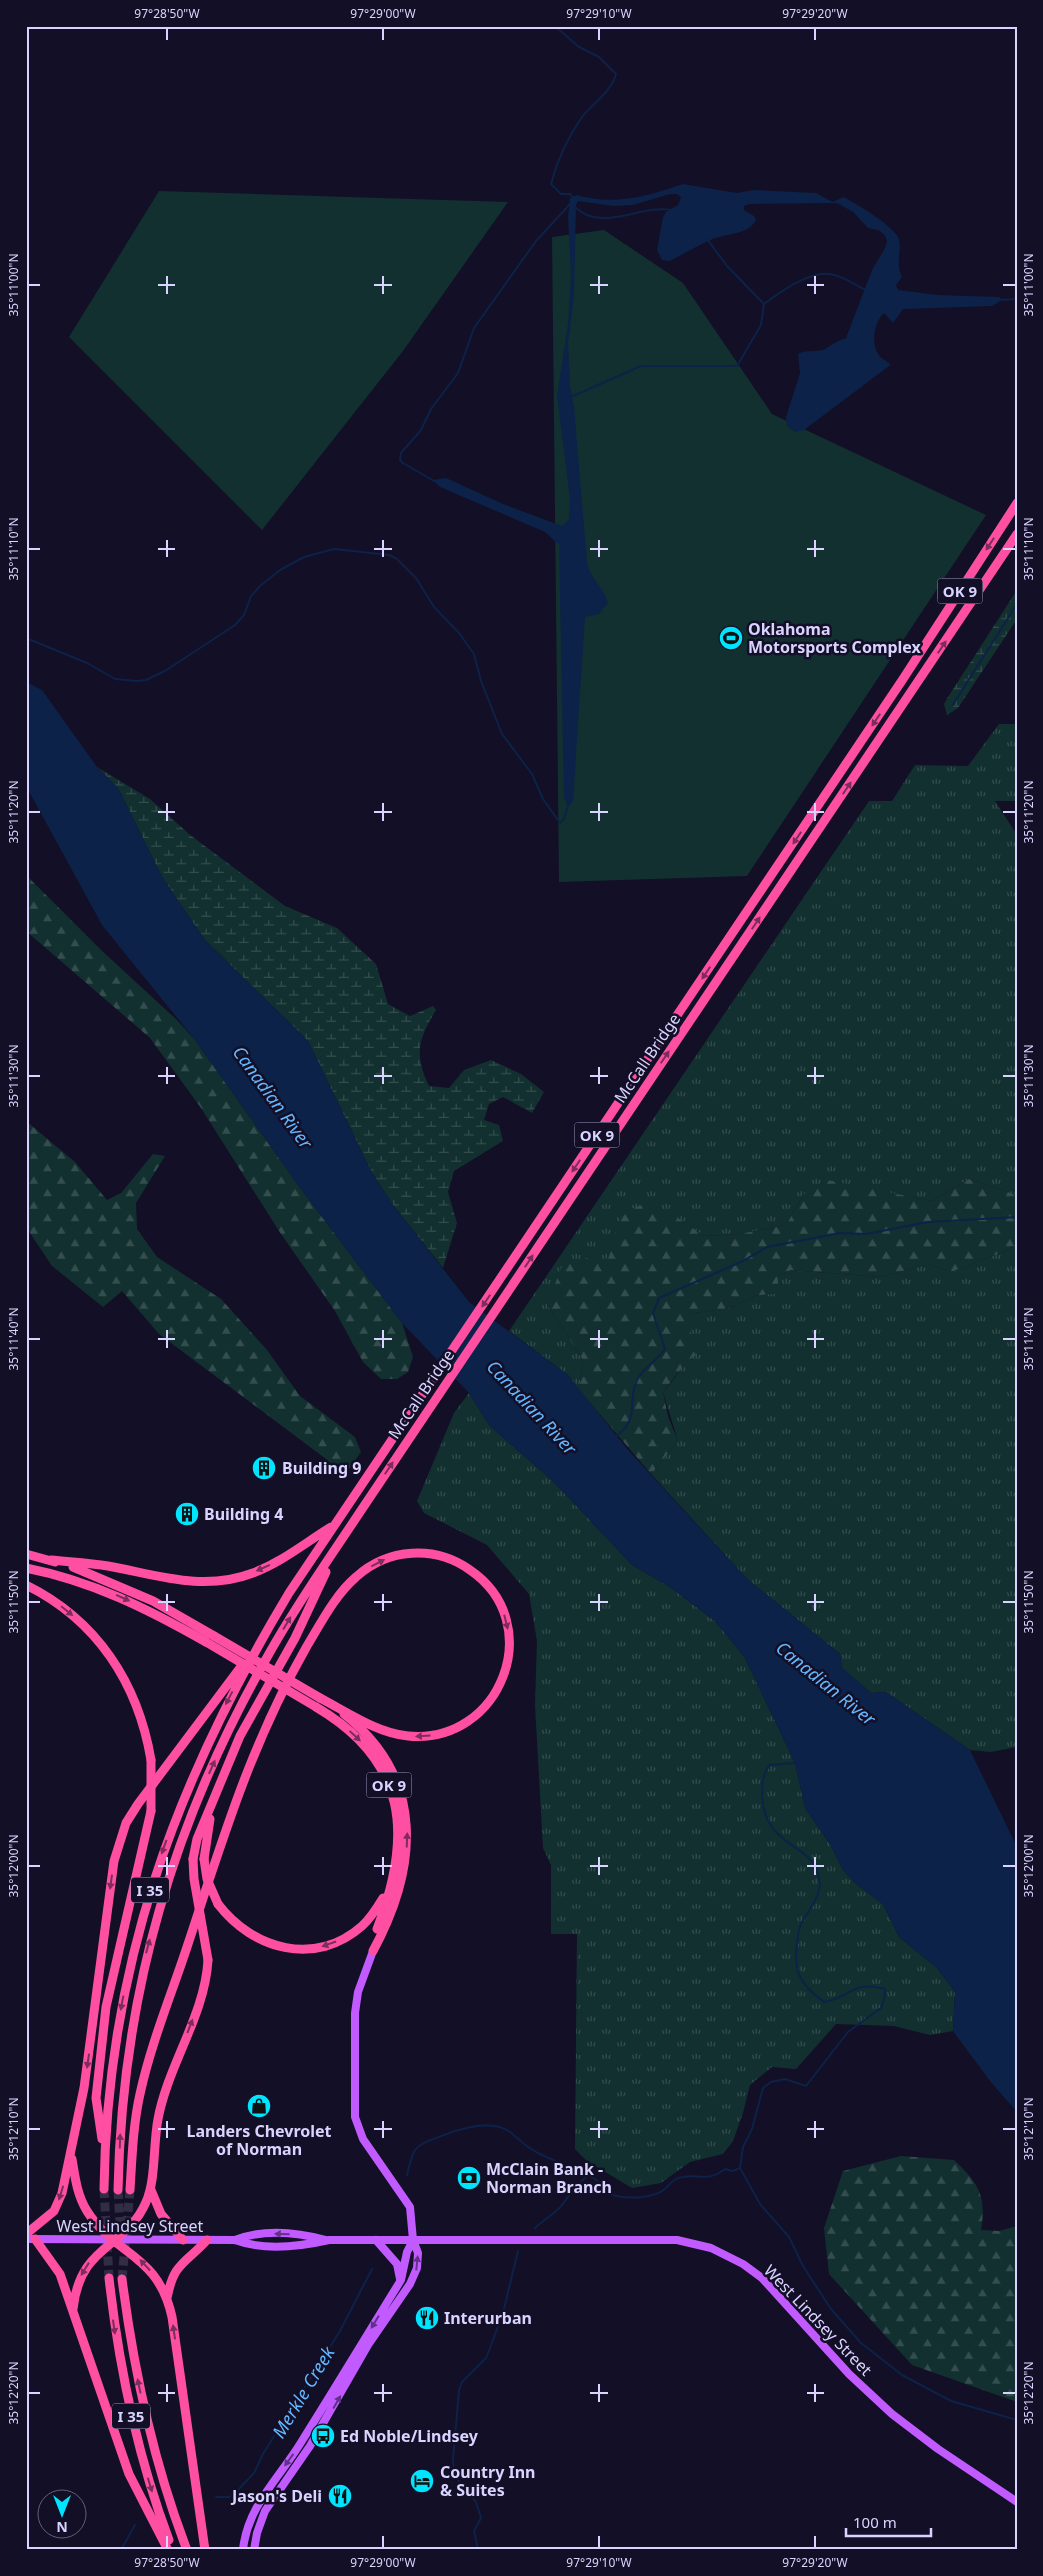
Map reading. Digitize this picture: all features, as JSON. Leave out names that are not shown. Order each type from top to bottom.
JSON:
[{"type":"highway","name":"McCall Bridge","points":[[336,1524],[903,680],[1017,503]]},
{"type":"highway","name":"McCall Bridge","points":[[338,1545],[1017,534]]},
{"type":"highway","name":"OK 9","points":[[26,1554],[51,1560],[107,1566],[182,1582],[224,1580],[252,1573],[279,1560],[336,1524]]},
{"type":"highway","name":"I 35","points":[[104,2189],[110,2078],[120,2009],[151,1885],[192,1777],[228,1701],[261,1640],[336,1524]]},
{"type":"highway","name":"OK 9","points":[[26,1568],[76,1580],[143,1607],[206,1642],[316,1708],[347,1728],[365,1745],[383,1771],[395,1804],[399,1837],[396,1865],[388,1892],[370,1918],[352,1934],[331,1944],[308,1948],[279,1947],[259,1940],[236,1925],[218,1904],[207,1879],[204,1859],[209,1823],[228,1764],[254,1710],[295,1638],[338,1545]]},
{"type":"highway","name":"I 35","points":[[118,2190],[122,2103],[132,2028],[144,1962],[174,1860],[192,1812],[232,1722],[270,1651],[338,1545]]},
{"type":"highway","points":[[51,1560],[75,1567],[130,1590],[214,1636],[320,1698],[374,1726],[405,1736],[438,1734],[469,1721],[480,1712],[495,1694],[501,1683],[509,1658],[507,1625],[497,1598],[473,1572],[451,1559],[417,1553],[401,1554],[378,1562],[353,1579],[317,1630],[273,1709],[256,1746],[214,1862],[144,2078],[136,2118],[130,2190]]},
{"type":"highway","points":[[26,1585],[69,1612],[87,1628],[108,1652],[123,1674],[138,1709],[151,1760],[151,1811],[148,1830],[111,1980],[101,2042],[96,2098],[105,2160]]},
{"type":"highway","points":[[26,2234],[50,2216],[57,2204],[72,2153],[84,2088],[114,1862],[123,1832],[138,1804],[261,1640]]},
{"type":"highway","points":[[320,1698],[346,1716],[379,1748],[394,1774],[404,1801],[408,1841],[404,1868],[381,1937],[372,1952]]},
{"type":"highway","points":[[73,2309],[75,2292],[81,2276],[91,2259],[114,2240],[139,2215],[146,2202],[150,2187],[155,2139],[162,2101],[203,1994],[208,1960],[194,1879],[193,1859],[197,1839],[228,1764]]},
{"type":"highway","points":[[372,1952],[388,1892]]},
{"type":"highway","points":[[72,2153],[75,2180],[82,2202],[93,2219],[114,2240],[146,2265],[167,2298],[172,2317],[205,2550]]},
{"type":"highway","points":[[150,2187],[161,2214],[183,2240]]},
{"type":"highway","points":[[31,2239],[57,2268],[73,2309],[129,2474],[168,2550]]},
{"type":"highway","points":[[167,2298],[171,2278],[178,2266],[207,2240]]},
{"type":"highway","name":"I 35","points":[[108,2278],[118,2353],[132,2421],[154,2498],[172,2550]]},
{"type":"highway","name":"I 35","points":[[122,2279],[133,2355],[148,2430],[166,2491],[187,2550]]},
{"type":"main road","points":[[254,2550],[257,2533],[265,2511],[310,2446],[368,2345],[412,2281],[418,2260],[413,2240],[410,2207],[363,2140],[355,2117],[355,2013],[358,1992],[372,1952]]},
{"type":"main road","name":"West Lindsey Street","points":[[235,2240],[251,2233],[305,2234],[329,2240]]},
{"type":"main road","name":"West Lindsey Street","points":[[31,2239],[235,2240],[251,2246],[303,2246],[329,2240],[677,2240],[711,2248],[743,2264],[762,2278],[849,2374],[892,2414],[938,2449],[1017,2502]]},
{"type":"main road","points":[[376,2240],[396,2264],[400,2280]]},
{"type":"main road","points":[[244,2550],[245,2535],[259,2502],[300,2445],[400,2280],[407,2252],[413,2240]]},
{"type":"green space","points":[[159,191],[508,202],[403,351],[262,530],[69,337]]},
{"type":"green space","name":"Oklahoma Motorsports Complex","points":[[604,230],[683,283],[772,414],[986,515],[747,876],[559,882],[552,237]]},
{"type":"green space","points":[[1017,590],[1017,619],[958,708],[947,715],[944,704]]},
{"type":"green space","points":[[999,724],[1017,724],[1017,801],[995,801],[1017,835],[1017,1195],[969,1179],[932,1201],[896,1194],[804,1194],[786,1225],[739,1234],[704,1236],[681,1220],[610,1249],[610,1266],[547,1304],[583,1360],[579,1390],[568,1375],[509,1331],[869,801],[892,801],[915,765],[968,766]]},
{"type":"green space","points":[[97,767],[150,799],[189,834],[285,906],[337,928],[376,964],[388,1004],[410,1016],[433,1006],[436,1010],[425,1030],[420,1047],[421,1065],[429,1086],[449,1088],[464,1070],[491,1060],[521,1074],[544,1092],[532,1113],[503,1097],[489,1104],[484,1120],[499,1125],[503,1141],[454,1171],[448,1192],[457,1223],[443,1268],[393,1205],[372,1173],[308,1041],[204,939],[162,877],[118,788]]},
{"type":"green space","points":[[26,875],[101,950],[177,1020],[195,1040],[298,1185],[402,1323],[413,1357],[408,1372],[397,1379],[381,1379],[363,1362],[335,1311],[281,1234],[201,1108],[150,1038],[26,931]]},
{"type":"green space","points":[[26,1121],[75,1162],[107,1200],[121,1193],[153,1154],[165,1156],[136,1203],[137,1229],[157,1257],[221,1299],[267,1350],[300,1396],[355,1437],[361,1452],[343,1477],[326,1459],[159,1334],[122,1291],[103,1307],[52,1266],[26,1227]]},
{"type":"green space","points":[[969,1179],[1017,1195],[1017,1243],[1008,1250],[951,1272],[929,1264],[880,1277],[791,1270],[778,1276],[778,1293],[755,1296],[730,1308],[687,1314],[696,1355],[683,1367],[663,1392],[668,1416],[678,1441],[651,1474],[579,1390],[583,1360],[547,1304],[563,1264],[592,1257],[610,1266],[610,1249],[622,1212],[648,1203],[681,1220],[704,1236],[739,1234],[786,1225],[804,1194],[827,1180],[932,1201]]},
{"type":"green space","points":[[1017,1243],[1017,1747],[991,1752],[970,1750],[886,1692],[871,1693],[842,1668],[840,1654],[747,1579],[651,1474],[678,1441],[663,1392],[679,1372],[686,1356],[687,1314],[730,1308],[755,1296],[778,1293],[778,1276],[791,1270],[880,1277],[929,1264],[951,1272],[1008,1250]]},
{"type":"green space","points":[[469,1393],[489,1425],[554,1482],[632,1565],[670,1587],[715,1621],[745,1658],[795,1763],[805,1808],[830,1844],[843,1870],[855,1883],[883,1904],[899,1937],[937,1968],[955,1992],[953,2031],[930,2035],[894,2026],[836,2024],[796,2069],[772,2067],[750,2085],[733,2141],[723,2154],[690,2162],[661,2183],[632,2188],[587,2161],[575,2149],[577,1934],[551,1934],[551,1865],[543,1848],[535,1705],[537,1641],[529,1594],[487,1545],[424,1513],[417,1501],[454,1413]]},
{"type":"green space","points":[[901,2156],[954,2160],[979,2190],[983,2208],[981,2230],[999,2231],[1017,2226],[1017,2402],[912,2365],[829,2274],[824,2228],[843,2171]]},
{"type":"water","points":[[683,184],[737,193],[753,190],[816,193],[833,202],[843,197],[883,222],[899,239],[899,268],[902,277],[896,285],[898,290],[938,295],[999,297],[1002,300],[992,306],[903,309],[893,323],[884,313],[876,327],[874,338],[878,354],[890,364],[889,366],[804,430],[795,432],[787,426],[786,417],[800,373],[798,354],[825,349],[846,338],[872,270],[885,248],[887,242],[885,235],[878,230],[868,228],[853,212],[837,203],[749,204],[744,206],[744,210],[754,216],[756,220],[753,225],[738,233],[709,240],[669,261],[662,260],[657,250],[663,217],[666,212],[678,205],[681,197],[677,194],[670,194],[633,205],[613,206],[578,201],[576,205],[574,296],[568,343],[570,385],[574,407],[587,562],[608,603],[599,614],[585,617],[573,801],[568,807],[564,797],[559,545],[545,532],[440,487],[433,480],[446,478],[503,504],[562,526],[569,519],[570,499],[557,396],[568,324],[571,274],[568,217],[570,198],[577,195],[604,200],[618,200],[644,196]]},
{"type":"water","name":"Canadian River","points":[[26,682],[42,690],[97,767],[118,788],[162,877],[204,939],[308,1041],[372,1173],[393,1205],[469,1302],[568,1375],[629,1451],[747,1579],[840,1654],[842,1668],[871,1693],[886,1692],[970,1750],[1017,1847],[1017,2112],[990,2081],[953,2031],[955,1992],[937,1968],[899,1937],[883,1904],[855,1883],[843,1870],[830,1844],[805,1808],[795,1763],[745,1658],[715,1621],[670,1587],[632,1565],[554,1482],[489,1425],[469,1393],[402,1323],[298,1185],[195,1040],[102,925],[26,786]]},
{"type":"waterway","points":[[555,26],[579,47],[599,57],[616,74],[606,92],[582,117],[556,167],[551,184],[561,194],[570,194],[573,198]]},
{"type":"waterway","points":[[434,481],[403,463],[400,460],[401,453],[421,430],[431,409],[458,373],[474,328],[536,241],[570,204]]},
{"type":"waterway","points":[[574,206],[585,214],[596,218],[608,218],[660,209],[672,210]]},
{"type":"waterway","points":[[707,239],[727,266],[763,303]]},
{"type":"waterway","points":[[571,397],[641,366],[737,366],[761,325],[764,304],[804,279],[822,274],[830,274],[843,278],[866,290]]},
{"type":"waterway","points":[[1000,300],[1017,299]]},
{"type":"waterway","points":[[26,638],[87,663],[115,679],[146,680],[165,671],[235,625],[244,615],[251,596],[260,586],[280,570],[304,557],[334,549],[389,555],[397,559],[416,578],[434,607],[459,633],[474,654],[481,681],[502,734],[532,774],[543,799],[560,823],[564,819],[568,805]]},
{"type":"waterway","points":[[952,706],[1017,604]]},
{"type":"waterway","points":[[616,1436],[629,1422],[636,1382],[641,1374],[665,1349],[653,1313],[659,1298],[743,1261],[767,1247],[840,1233],[866,1234],[928,1222],[1017,1217]]},
{"type":"waterway","name":"Merkle Creek","points":[[740,2168],[743,2147],[752,2129],[763,2088],[771,2082],[785,2079],[806,2086],[848,2032],[881,2008],[885,1996],[885,1989],[866,1987],[824,2002],[800,1978],[796,1963],[799,1930],[815,1901],[820,1881],[813,1863],[806,1855],[779,1835],[771,1826],[765,1814],[762,1797],[762,1784],[770,1765],[795,1763]]},
{"type":"waterway","name":"Merkle Creek","points":[[407,2175],[414,2152],[421,2144],[460,2130],[486,2125],[503,2128],[532,2150],[588,2175],[598,2181],[606,2191],[617,2196],[649,2196],[660,2192],[674,2180],[680,2178],[709,2176],[725,2169],[732,2171],[740,2168]]},
{"type":"waterway","points":[[740,2168],[760,2204],[789,2237],[803,2266],[831,2309],[861,2343],[902,2375],[951,2401],[1017,2420]]},
{"type":"waterway","points":[[535,2228],[559,2208],[587,2176]]},
{"type":"waterway","points":[[478,2550],[474,2531],[481,2518],[476,2502],[454,2475],[453,2460],[459,2390],[462,2382],[486,2358],[503,2313],[518,2251]]},
{"type":"waterway","name":"Merkle Creek","points":[[216,2497],[229,2497],[254,2473],[263,2454],[340,2331],[372,2269]]},
{"type":"waterway","name":"Merkle Creek","points":[[121,2550],[135,2525]]},
{"type":"tunnel","points":[[104,2189],[109,2278]]},
{"type":"tunnel","points":[[118,2190],[121,2241]]},
{"type":"tunnel","points":[[122,2279],[130,2190]]},
{"type":"place","name":"Oklahoma Motorsports Complex","points":[[731,638]]},
{"type":"place","name":"Building 9","points":[[264,1468]]},
{"type":"place","name":"Building 4","points":[[187,1514]]},
{"type":"place","name":"Landers Chevrolet of Norman","points":[[259,2106]]},
{"type":"place","name":"McClain Bank - Norman Branch","points":[[469,2178]]},
{"type":"place","name":"Interurban","points":[[427,2318]]},
{"type":"place","name":"Ed Noble/Lindsey","points":[[323,2436]]},
{"type":"place","name":"Country Inn & Suites","points":[[422,2481]]},
{"type":"place","name":"Jason's Deli","points":[[340,2496]]}]
